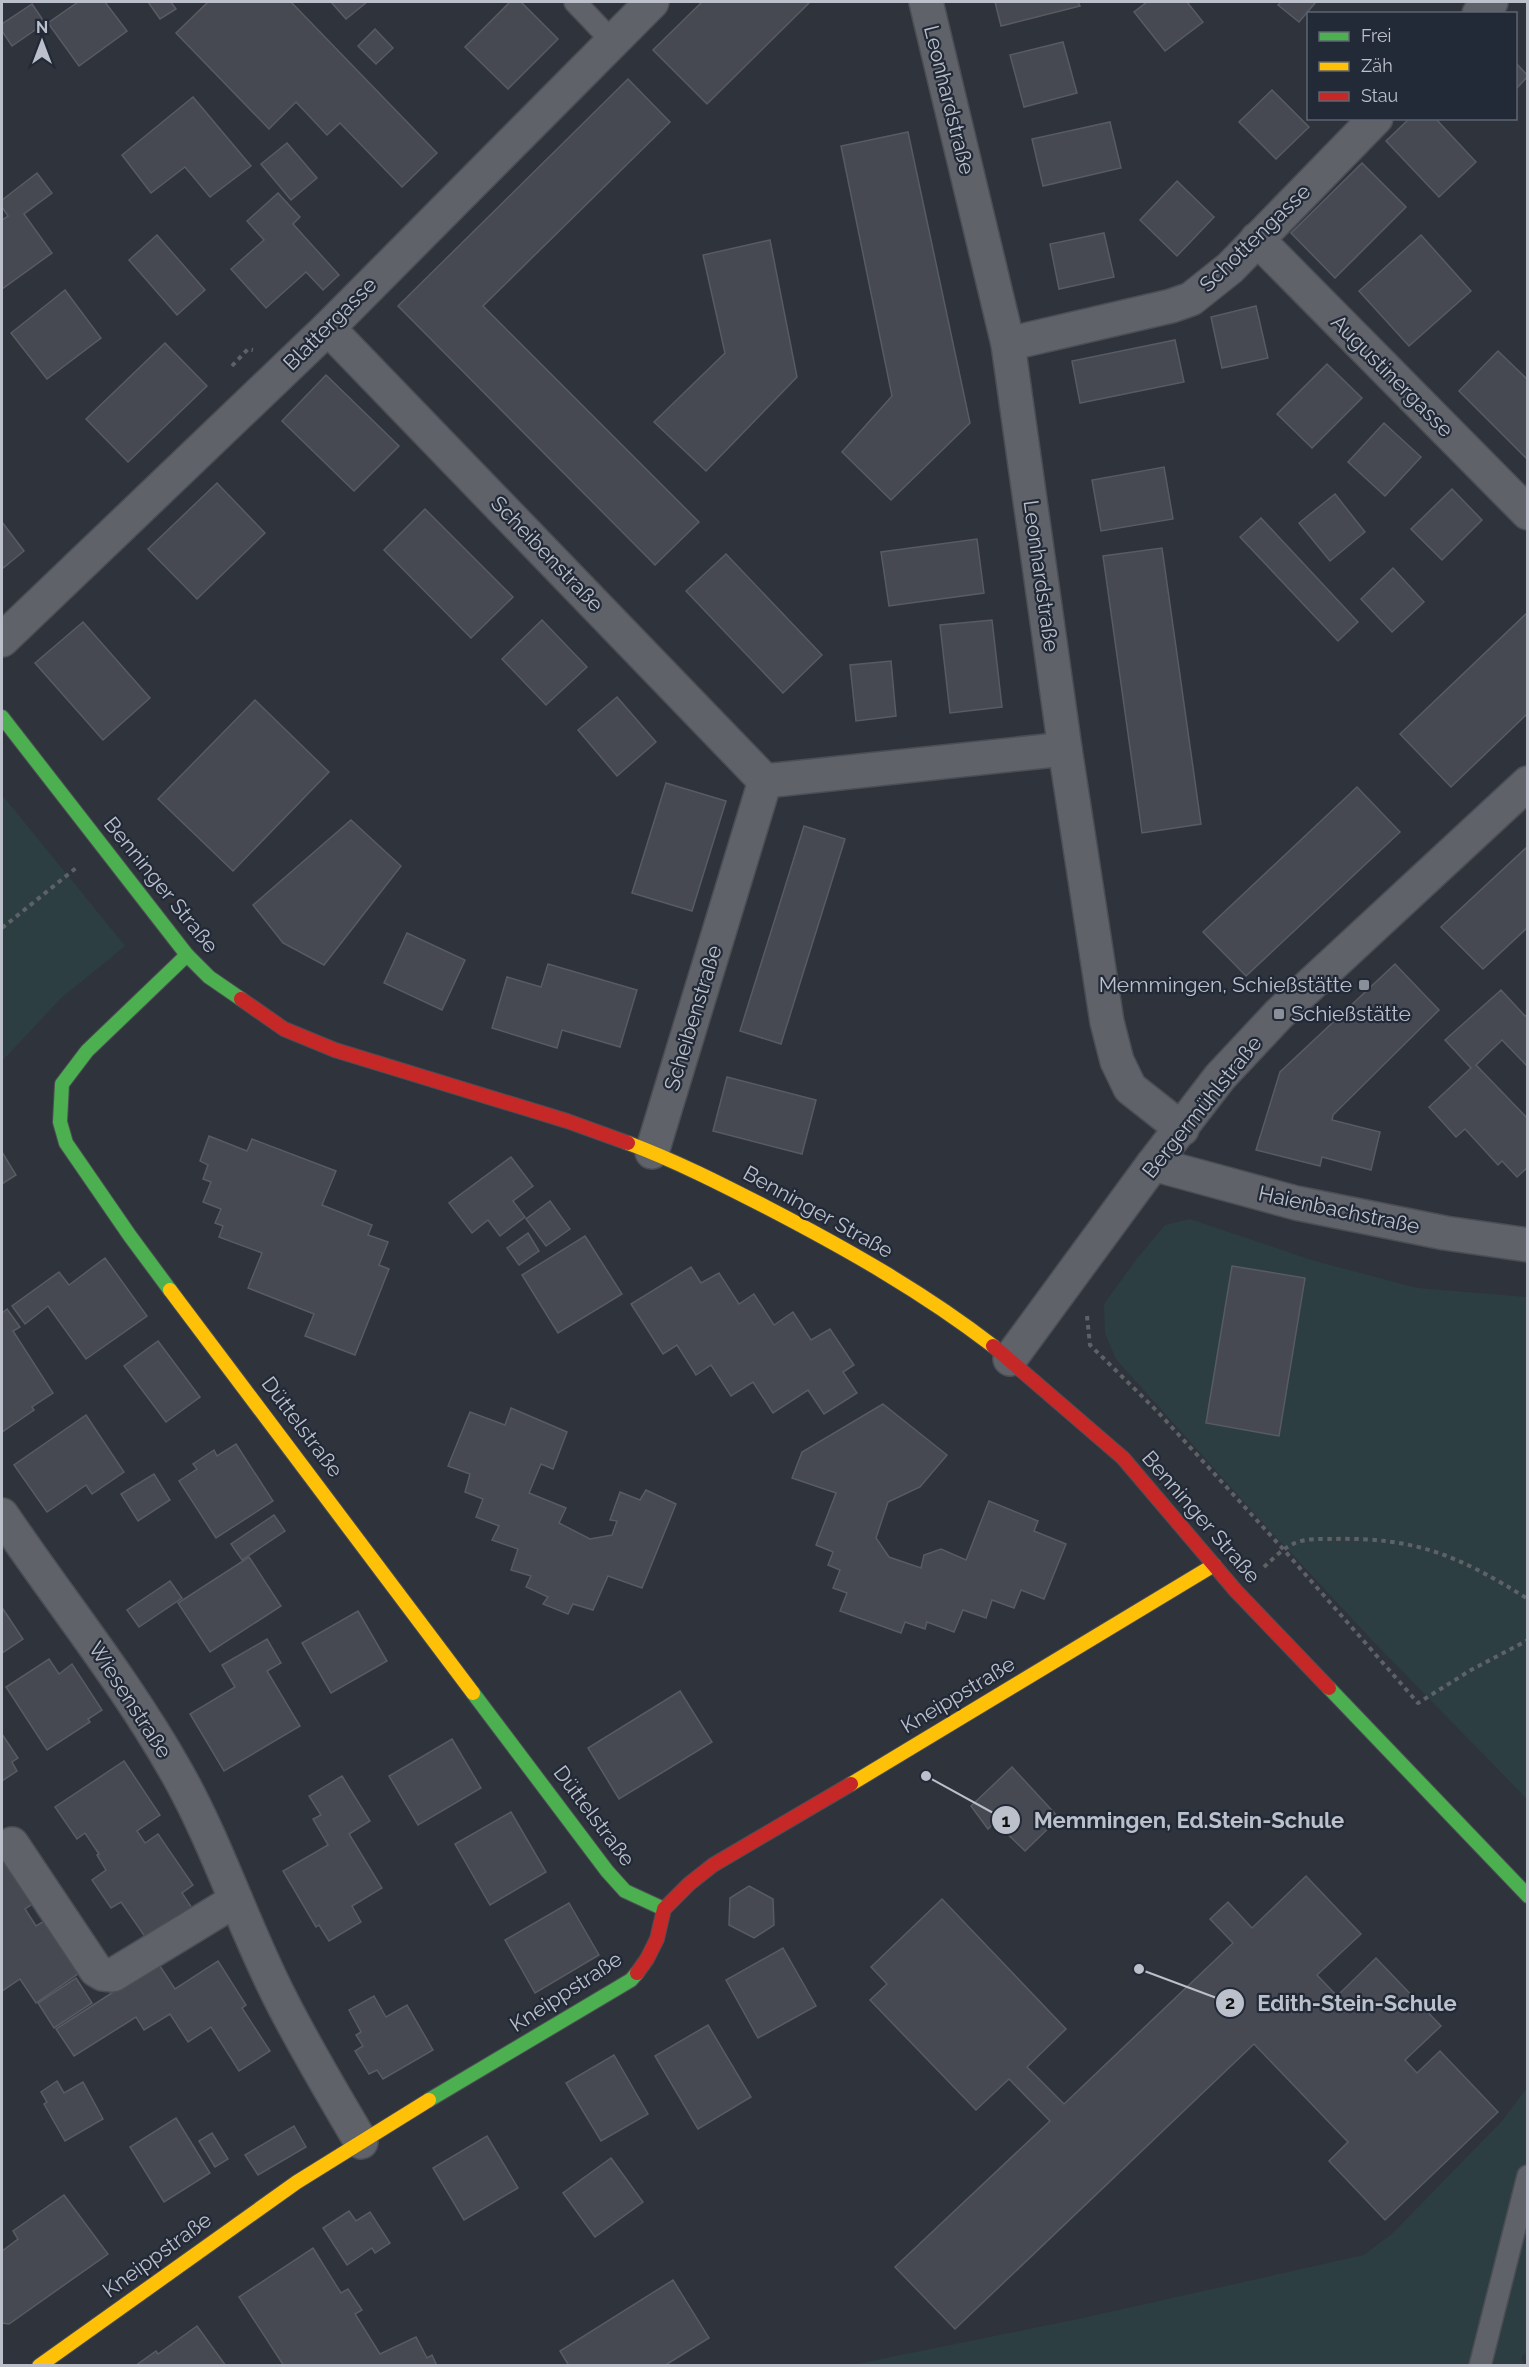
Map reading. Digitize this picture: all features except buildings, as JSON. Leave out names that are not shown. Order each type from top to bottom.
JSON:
[{"type":"street","name":"Blattergasse","points":[[2,640],[328,328],[652,2]]},
{"type":"street","name":"Leonhardstraße","points":[[926,2],[1008,344],[1065,749],[1107,1023],[1117,1061],[1130,1088],[1182,1129]]},
{"type":"street","name":"Schottengasse","points":[[1008,344],[1171,306],[1191,299],[1230,268],[1374,120]]},
{"type":"street","name":"Augustinergasse","points":[[1257,239],[1527,513]]},
{"type":"street","name":"Scheibenstraße","points":[[328,328],[765,781],[652,1152]]},
{"type":"street","name":"Benninger Straße","points":[[2,717],[187,955],[209,977],[284,1029],[335,1050],[567,1121],[652,1152],[707,1177],[830,1240],[952,1315],[1010,1359],[1123,1458],[1236,1591],[1527,1896]]},
{"type":"street","points":[[765,781],[1065,749]]},
{"type":"street","name":"Bergermühlstraße","points":[[1010,1359],[1220,1077],[1279,1014],[1527,783]]},
{"type":"street","name":"Düttelstraße","points":[[187,955],[87,1051],[62,1084],[60,1122],[66,1143],[156,1271],[248,1389],[461,1678],[540,1779],[607,1871],[625,1892],[664,1909]]},
{"type":"street","name":"Haienbachstraße","points":[[1153,1164],[1296,1203],[1445,1233],[1527,1245]]},
{"type":"street","name":"Wiesenstraße","points":[[2,1515],[39,1570],[108,1663],[154,1732],[179,1776],[278,1995],[361,2142]]},
{"type":"street","name":"Kneippstraße","points":[[39,2366],[250,2214],[361,2142],[631,1980],[647,1959],[657,1939],[664,1909],[688,1884],[713,1865],[1214,1565]]},
{"type":"street","points":[[12,1844],[96,1970],[103,1974],[113,1975],[236,1900]]},
{"type":"lane","points":[[575,2],[612,42]]},
{"type":"lane","points":[[1480,2366],[1527,2176]]},
{"type":"path","points":[[2,928],[102,847]]},
{"type":"path","points":[[1236,1591],[1294,1542],[1358,1539],[1399,1542],[1432,1550],[1462,1562],[1527,1599]]},
{"type":"path","points":[[1284,1550],[1418,1704],[1471,1670],[1527,1640]]},
{"type":"shaded area","points":[[2,795],[125,946],[61,998],[2,1061]]},
{"type":"shaded area","points":[[1190,1219],[1311,1260],[1417,1288],[1527,1297],[1527,1799],[1373,1641],[1263,1523],[1116,1359],[1105,1333],[1104,1304],[1165,1225]]},
{"type":"shaded area","points":[[1527,2088],[1528,2349],[1521,2358],[1525,2365],[847,2366],[1083,2318],[1364,2255],[1393,2233],[1502,2121]]},
{"type":"traffic: fast","points":[[2,717],[187,955],[209,977],[241,999]]},
{"type":"traffic: fast","points":[[170,1290],[66,1143],[60,1122],[62,1084],[87,1051],[187,955]]},
{"type":"traffic: fast","points":[[1329,1688],[1528,1896]]},
{"type":"traffic: fast","points":[[473,1693],[607,1871],[625,1891],[664,1909]]},
{"type":"traffic: fast","points":[[429,2100],[631,1980],[637,1973]]},
{"type":"traffic: slow","points":[[628,1143],[715,1181],[825,1238],[911,1289],[993,1346]]},
{"type":"traffic: slow","points":[[170,1290],[473,1693]]},
{"type":"traffic: slow","points":[[851,1784],[1214,1565]]},
{"type":"traffic: slow","points":[[39,2366],[297,2182],[429,2100]]},
{"type":"traffic: jam","points":[[241,999],[284,1029],[335,1050],[567,1121],[628,1143]]},
{"type":"traffic: jam","points":[[993,1346],[1123,1458],[1236,1591],[1329,1688]]},
{"type":"traffic: jam","points":[[637,1973],[657,1939],[664,1909],[689,1884],[713,1865],[851,1784]]},
{"type":"place","name":"Memmingen, Schießstätte","points":[[1364,985]]},
{"type":"place","name":"Schießstätte","points":[[1279,1014]]},
{"type":"place","name":"Memmingen, Ed.Stein-Schule","points":[[926,1776]]},
{"type":"place","name":"Edith-Stein-Schule","points":[[1139,1969]]}]
